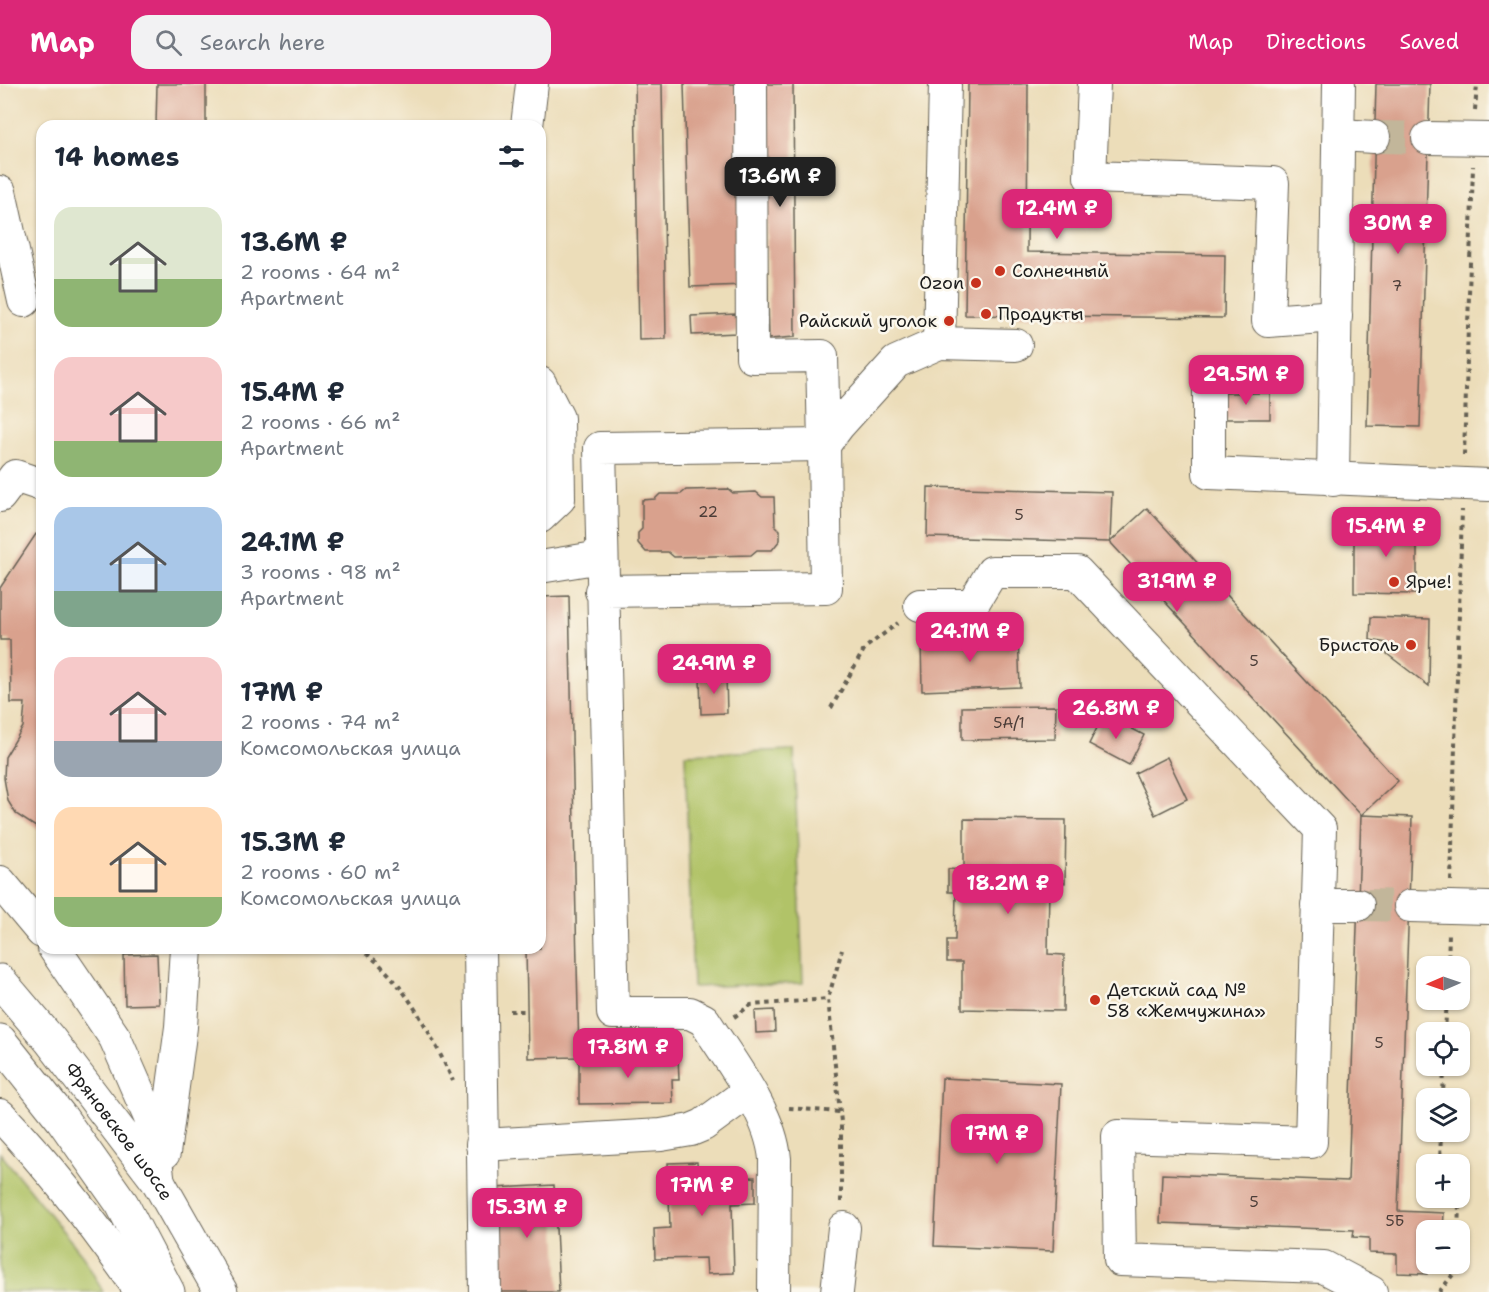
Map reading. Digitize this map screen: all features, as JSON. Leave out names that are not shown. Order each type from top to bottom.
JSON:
[{"type":"main road","name":"Фряновское шоссе","points":[[0,981],[50,1040],[159,1183],[221,1292]]},
{"type":"main road","name":"Фряновское шоссе","points":[[0,1041],[62,1119],[122,1204],[168,1292]]},
{"type":"street","points":[[528,120],[532,84]]},
{"type":"street","points":[[601,591],[826,588],[822,356],[752,357],[751,84]]},
{"type":"street","points":[[939,343],[945,84]]},
{"type":"street","points":[[1094,84],[1090,177],[1273,183],[1268,321],[1336,316]]},
{"type":"street","points":[[1333,480],[1339,84]]},
{"type":"street","points":[[1339,135],[1374,137]]},
{"type":"street","points":[[1428,138],[1481,139]]},
{"type":"street","points":[[0,192],[24,301]]},
{"type":"street","points":[[825,445],[839,425],[896,362],[939,343],[1016,345]]},
{"type":"street","points":[[1209,377],[1209,473],[1476,485]]},
{"type":"street","points":[[546,395],[558,418],[559,499],[546,511]]},
{"type":"street","points":[[774,1292],[774,1144],[756,1105],[704,1020],[690,1013],[613,1013],[601,591],[600,448],[825,445]]},
{"type":"street","points":[[0,496],[15,476],[36,483]]},
{"type":"street","points":[[546,566],[601,557]]},
{"type":"street","points":[[920,605],[972,605],[992,572],[1077,572],[1320,829],[1311,1142],[1118,1136],[1120,1260],[1324,1267],[1371,1292]]},
{"type":"street","points":[[0,882],[36,925]]},
{"type":"street","points":[[1317,905],[1358,905]]},
{"type":"street","points":[[1410,906],[1489,908]]},
{"type":"street","points":[[58,954],[115,1038],[150,1118],[159,1183]]},
{"type":"street","points":[[159,1183],[181,1027],[186,954]]},
{"type":"street","points":[[480,954],[484,1292]]},
{"type":"street","points":[[482,1145],[661,1135],[691,1130],[756,1105]]},
{"type":"street","points":[[0,1115],[33,1150],[97,1229],[141,1292]]},
{"type":"street","points":[[837,1292],[844,1228]]},
{"type":"path","points":[[1448,956],[1476,485],[1481,139],[1477,84]]},
{"type":"path","points":[[831,708],[865,648],[894,624],[912,620],[920,605]]},
{"type":"path","points":[[842,950],[828,999],[839,1112],[841,1216],[844,1228]]},
{"type":"path","points":[[368,954],[403,992],[441,1056],[455,1086]]},
{"type":"path","points":[[712,1033],[751,1005],[828,999]]},
{"type":"path","points":[[756,1105],[839,1112]]},
{"type":"path","points":[[1439,1292],[1453,1274]]},
{"type":"green space","points":[[794,750],[803,983],[693,987],[685,754]]},
{"type":"green space","points":[[0,1153],[83,1256],[103,1292],[0,1292]]},
{"type":"building","points":[[157,84],[206,84],[206,120],[156,120]]},
{"type":"building","points":[[635,84],[662,84],[666,339],[639,340]]},
{"type":"building","points":[[684,84],[740,84],[745,285],[690,287]]},
{"type":"building","points":[[763,84],[793,84],[795,337],[769,339]]},
{"type":"building","points":[[968,84],[1028,84],[1027,252],[1225,255],[1224,318],[965,315]]},
{"type":"building","points":[[1376,84],[1430,84],[1420,427],[1367,426]]},
{"type":"building","points":[[737,314],[737,333],[692,335],[691,316]]},
{"type":"building","points":[[1221,393],[1270,393],[1270,419],[1221,419]]},
{"type":"building","points":[[928,487],[1112,492],[1110,542],[927,537]]},
{"type":"building","points":[[728,489],[733,493],[756,492],[762,497],[774,497],[775,525],[780,530],[780,540],[772,550],[757,550],[751,555],[674,557],[668,552],[646,552],[638,543],[638,533],[642,529],[642,500],[655,499],[660,494],[681,494],[686,490]]},
{"type":"building","points":[[1147,508],[1398,781],[1361,815],[1110,542]]},
{"type":"building","points":[[1354,522],[1417,523],[1417,594],[1354,593]]},
{"type":"building","points":[[36,534],[36,827],[16,814],[8,801],[4,778],[5,757],[23,727],[25,703],[11,703],[10,640],[0,640],[0,588]]},
{"type":"building","points":[[569,596],[579,1057],[528,1058],[526,954],[546,954],[546,597]]},
{"type":"building","points":[[1371,617],[1430,619],[1429,686],[1387,654],[1387,643],[1370,640]]},
{"type":"building","points":[[1018,635],[1020,687],[922,691],[921,639]]},
{"type":"building","points":[[726,676],[727,713],[701,714],[700,677]]},
{"type":"building","points":[[1056,706],[1055,739],[962,740],[962,707]]},
{"type":"building","points":[[1104,714],[1144,735],[1129,765],[1089,744]]},
{"type":"building","points":[[1167,757],[1187,799],[1155,815],[1135,773]]},
{"type":"building","points":[[1361,815],[1412,817],[1398,1211],[1444,1213],[1444,1220],[1416,1220],[1416,1274],[1397,1273],[1397,1254],[1369,1253],[1369,1238],[1353,1237],[1354,1230],[1160,1223],[1162,1174],[1348,1181]]},
{"type":"building","points":[[964,819],[1066,820],[1065,883],[1049,882],[1048,954],[1064,955],[1063,1011],[962,1009],[962,962],[947,962],[947,940],[955,940],[956,892],[948,892],[948,869],[964,870]]},
{"type":"building","points":[[157,954],[159,1004],[125,1005],[124,955]]},
{"type":"building","points":[[774,1010],[775,1032],[756,1033],[755,1011]]},
{"type":"building","points":[[678,1055],[679,1080],[672,1080],[673,1103],[579,1104],[579,1057]]},
{"type":"building","points":[[942,1078],[1061,1084],[1053,1251],[934,1246]]},
{"type":"building","points":[[697,1162],[698,1179],[755,1177],[755,1203],[732,1204],[734,1273],[707,1274],[706,1258],[655,1259],[654,1229],[670,1228],[668,1163]]},
{"type":"building","points":[[554,1185],[559,1292],[499,1292],[494,1188]]},
{"type":"tunnel","points":[[1374,137],[1428,138]]},
{"type":"tunnel","points":[[1358,905],[1410,906]]},
{"type":"place","name":"Солнечный","points":[[1000,271]]},
{"type":"place","name":"Ozon","points":[[976,283]]},
{"type":"place","name":"Продукты","points":[[986,314]]},
{"type":"place","name":"Райский уголок","points":[[949,321]]},
{"type":"place","name":"Ярче!","points":[[1394,582]]},
{"type":"place","name":"Бристоль","points":[[1411,645]]},
{"type":"place","name":"Детский сад № 58 «Жемчужина»","points":[[1095,1000]]}]
